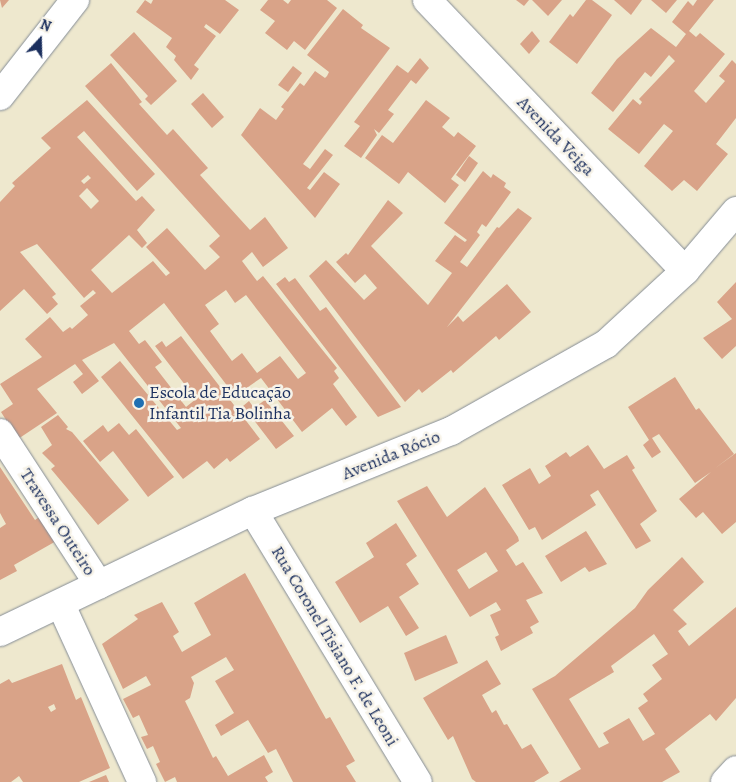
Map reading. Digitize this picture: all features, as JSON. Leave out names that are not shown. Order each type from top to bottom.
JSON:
[{"type":"street","points":[[0,96],[75,0]]},
{"type":"street","name":"Avenida Veiga","points":[[427,0],[686,271]]},
{"type":"street","name":"Avenida Rócio","points":[[0,632],[61,605],[253,511],[451,431],[606,344],[686,271],[736,211]]},
{"type":"street","name":"Travessa Outeiro","points":[[0,434],[99,585]]},
{"type":"street","name":"Rua Coronel Tisiano F. de Leoni","points":[[253,511],[418,782]]},
{"type":"street","points":[[61,605],[142,782]]},
{"type":"street","points":[[725,782],[736,770]]},
{"type":"building","points":[[0,0],[9,0],[2,8]]},
{"type":"building","points":[[145,0],[151,4],[153,0],[225,0],[239,10],[220,34],[206,24],[204,27],[216,36],[194,65],[199,69],[191,80],[174,60],[176,56],[166,47],[172,38],[136,12]]},
{"type":"building","points":[[268,0],[283,0],[288,4],[291,0],[327,0],[337,8],[305,50],[294,41],[287,50],[265,33],[275,21],[260,10]]},
{"type":"building","points":[[516,0],[529,0],[524,6]]},
{"type":"building","points":[[532,0],[562,0],[548,16]]},
{"type":"building","points":[[586,0],[592,0],[612,15],[577,64],[549,42],[570,14],[573,17]]},
{"type":"building","points":[[614,0],[642,0],[631,15]]},
{"type":"building","points":[[651,0],[677,0],[666,13]]},
{"type":"building","points":[[697,0],[714,0],[689,31],[696,37],[700,33],[725,54],[694,91],[706,103],[725,81],[719,76],[732,60],[736,64],[736,118],[716,144],[728,154],[697,191],[684,180],[672,191],[644,166],[673,131],[664,124],[639,154],[608,129],[633,99],[640,105],[642,102],[639,99],[675,61],[669,55],[651,77],[645,72],[613,112],[591,93],[617,59],[651,28],[676,47],[686,34],[672,22],[688,1],[693,6]]},
{"type":"building","points":[[343,9],[363,25],[361,28],[390,48],[303,164],[310,169],[325,149],[333,155],[307,188],[310,190],[324,172],[340,184],[315,218],[241,135],[260,108],[276,120],[284,109],[281,107],[300,83],[304,86],[315,71],[325,78],[327,76],[329,72],[307,55]]},
{"type":"building","points":[[532,31],[540,41],[529,54],[520,44]]},
{"type":"building","points":[[134,32],[177,81],[151,105],[145,99],[148,96],[110,55]]},
{"type":"building","points":[[420,58],[429,68],[416,84],[411,80],[388,110],[394,114],[379,133],[374,129],[377,135],[361,158],[344,146],[360,126],[354,122],[397,65],[408,73]]},
{"type":"building","points":[[111,63],[142,102],[139,104],[167,135],[173,129],[208,168],[200,175],[250,230],[265,217],[288,248],[263,267],[252,252],[242,261],[257,281],[263,276],[337,368],[334,371],[339,378],[333,384],[357,417],[346,426],[332,408],[302,432],[261,378],[235,396],[164,303],[129,331],[139,344],[145,340],[162,362],[155,367],[186,407],[196,399],[155,346],[162,341],[166,347],[181,336],[260,439],[230,462],[227,458],[214,469],[207,461],[183,479],[101,377],[120,361],[177,430],[181,428],[114,343],[82,360],[99,381],[82,394],[73,382],[83,374],[75,364],[37,389],[57,413],[18,439],[1,412],[13,404],[0,384],[42,357],[25,339],[50,317],[63,332],[70,327],[72,329],[88,315],[80,306],[96,293],[93,290],[84,298],[37,244],[20,252],[56,294],[52,297],[58,304],[47,314],[24,289],[0,311],[0,202],[15,186],[12,183],[51,148],[41,138],[87,100],[155,174],[137,191],[84,131],[77,137],[136,201],[142,196],[155,210],[137,230],[147,243],[142,248],[129,235],[91,270],[112,293],[153,261],[166,276],[170,273],[146,247],[167,228],[205,270],[220,257],[209,246],[220,236],[85,86]],"holes":[[[88,175],[91,178],[84,184],[81,181]],[[87,188],[99,201],[91,209],[79,196]],[[226,290],[235,303],[246,295],[306,373],[298,379],[280,356],[257,373],[242,353],[232,361],[210,331],[219,324],[205,305]]]},
{"type":"building","points":[[293,66],[302,73],[288,92],[278,85]]},
{"type":"building","points":[[203,93],[224,117],[212,128],[191,104]]},
{"type":"building","points":[[426,100],[450,118],[442,127],[454,137],[458,132],[476,146],[451,179],[459,185],[445,203],[408,172],[399,184],[365,158],[382,135],[393,143]]},
{"type":"building","points":[[469,156],[478,163],[465,182],[456,175]]},
{"type":"building","points":[[483,171],[491,178],[493,174],[506,183],[504,187],[511,192],[486,227],[482,224],[477,232],[480,235],[460,262],[467,267],[497,227],[499,228],[518,208],[532,218],[447,327],[458,316],[463,322],[507,284],[531,312],[499,340],[496,336],[453,373],[451,370],[422,393],[419,389],[405,402],[309,276],[326,260],[364,300],[377,288],[365,274],[355,283],[336,262],[346,253],[348,255],[388,200],[403,213],[371,246],[428,305],[452,273],[435,261],[455,235],[465,242],[467,240],[444,223]]},
{"type":"building","points":[[285,277],[289,282],[295,278],[320,311],[326,307],[401,407],[378,417],[276,284]]},
{"type":"building","points":[[736,282],[736,346],[722,359],[703,338],[732,319],[717,302]]},
{"type":"building","points":[[675,377],[696,410],[699,408],[734,454],[714,469],[736,453],[736,522],[722,534],[703,512],[696,518],[679,499],[711,472],[695,483],[659,434],[652,438],[661,452],[652,458],[643,445],[649,440],[628,407]]},
{"type":"building","points":[[265,400],[294,436],[276,449],[243,406],[249,401],[254,408]]},
{"type":"building","points":[[58,415],[68,427],[66,429],[72,432],[129,500],[98,525],[51,469],[55,466],[42,453],[52,445],[41,427]]},
{"type":"building","points":[[119,423],[129,435],[136,429],[174,477],[148,497],[113,451],[100,462],[83,441],[103,425],[108,432]]},
{"type":"building","points":[[588,445],[604,469],[627,455],[635,468],[632,470],[657,511],[640,524],[651,541],[636,549],[598,490],[590,495],[596,505],[542,540],[535,527],[529,530],[502,485],[530,468],[539,484],[551,476],[545,466],[566,452],[570,457]]},
{"type":"building","points":[[0,467],[35,520],[42,515],[58,540],[14,565],[17,571],[0,580],[0,528],[6,524],[0,513]]},
{"type":"building","points":[[427,486],[447,517],[485,487],[518,537],[519,541],[506,550],[516,566],[523,562],[543,593],[526,600],[539,622],[530,627],[533,633],[501,651],[495,637],[499,635],[490,615],[501,610],[496,602],[470,617],[397,501]],"holes":[[[486,552],[498,571],[469,589],[457,570]]]},
{"type":"building","points":[[396,523],[417,556],[406,564],[419,584],[399,597],[419,628],[406,636],[388,606],[360,623],[335,582],[374,557],[366,543]]},
{"type":"building","points":[[586,531],[607,564],[589,572],[585,567],[561,582],[545,556]]},
{"type":"building","points":[[682,557],[704,582],[673,610],[687,624],[678,631],[689,646],[736,607],[736,698],[716,721],[710,714],[665,749],[680,772],[662,782],[559,782],[581,769],[532,689],[555,676],[635,608],[648,590]],"holes":[[[654,634],[668,654],[652,665],[662,679],[643,694],[648,701],[638,708],[655,734],[643,741],[629,718],[603,733],[609,743],[599,748],[569,699],[614,672],[611,666]]]},
{"type":"building","points":[[245,573],[326,719],[330,717],[355,761],[346,766],[356,782],[293,782],[276,749],[268,753],[248,720],[221,736],[215,725],[234,713],[215,681],[234,670],[226,657],[191,677],[194,683],[190,698],[185,701],[213,758],[216,756],[228,776],[264,755],[273,772],[265,777],[268,782],[177,782],[175,777],[165,782],[156,764],[160,762],[153,746],[147,749],[141,737],[148,735],[139,715],[133,718],[123,699],[151,685],[146,676],[123,689],[102,644],[138,619],[134,615],[162,602],[179,632],[173,636],[182,652],[211,635],[219,650],[194,603]]},
{"type":"building","points":[[446,635],[458,663],[415,681],[404,653]]},
{"type":"building","points":[[487,660],[501,684],[482,695],[492,713],[496,710],[504,725],[507,724],[522,749],[531,744],[549,773],[534,782],[476,782],[472,779],[453,736],[448,740],[423,698]]},
{"type":"building","points":[[62,664],[76,700],[81,697],[110,768],[79,782],[23,782],[19,776],[11,782],[0,782],[0,684],[9,679],[12,683]],"holes":[[[54,704],[56,709],[51,712],[48,707]]]},
{"type":"building","points":[[106,775],[109,782],[89,782]]},
{"type":"place","name":"Escola de Educação Infantil Tia Bolinha","points":[[139,403]]}]
